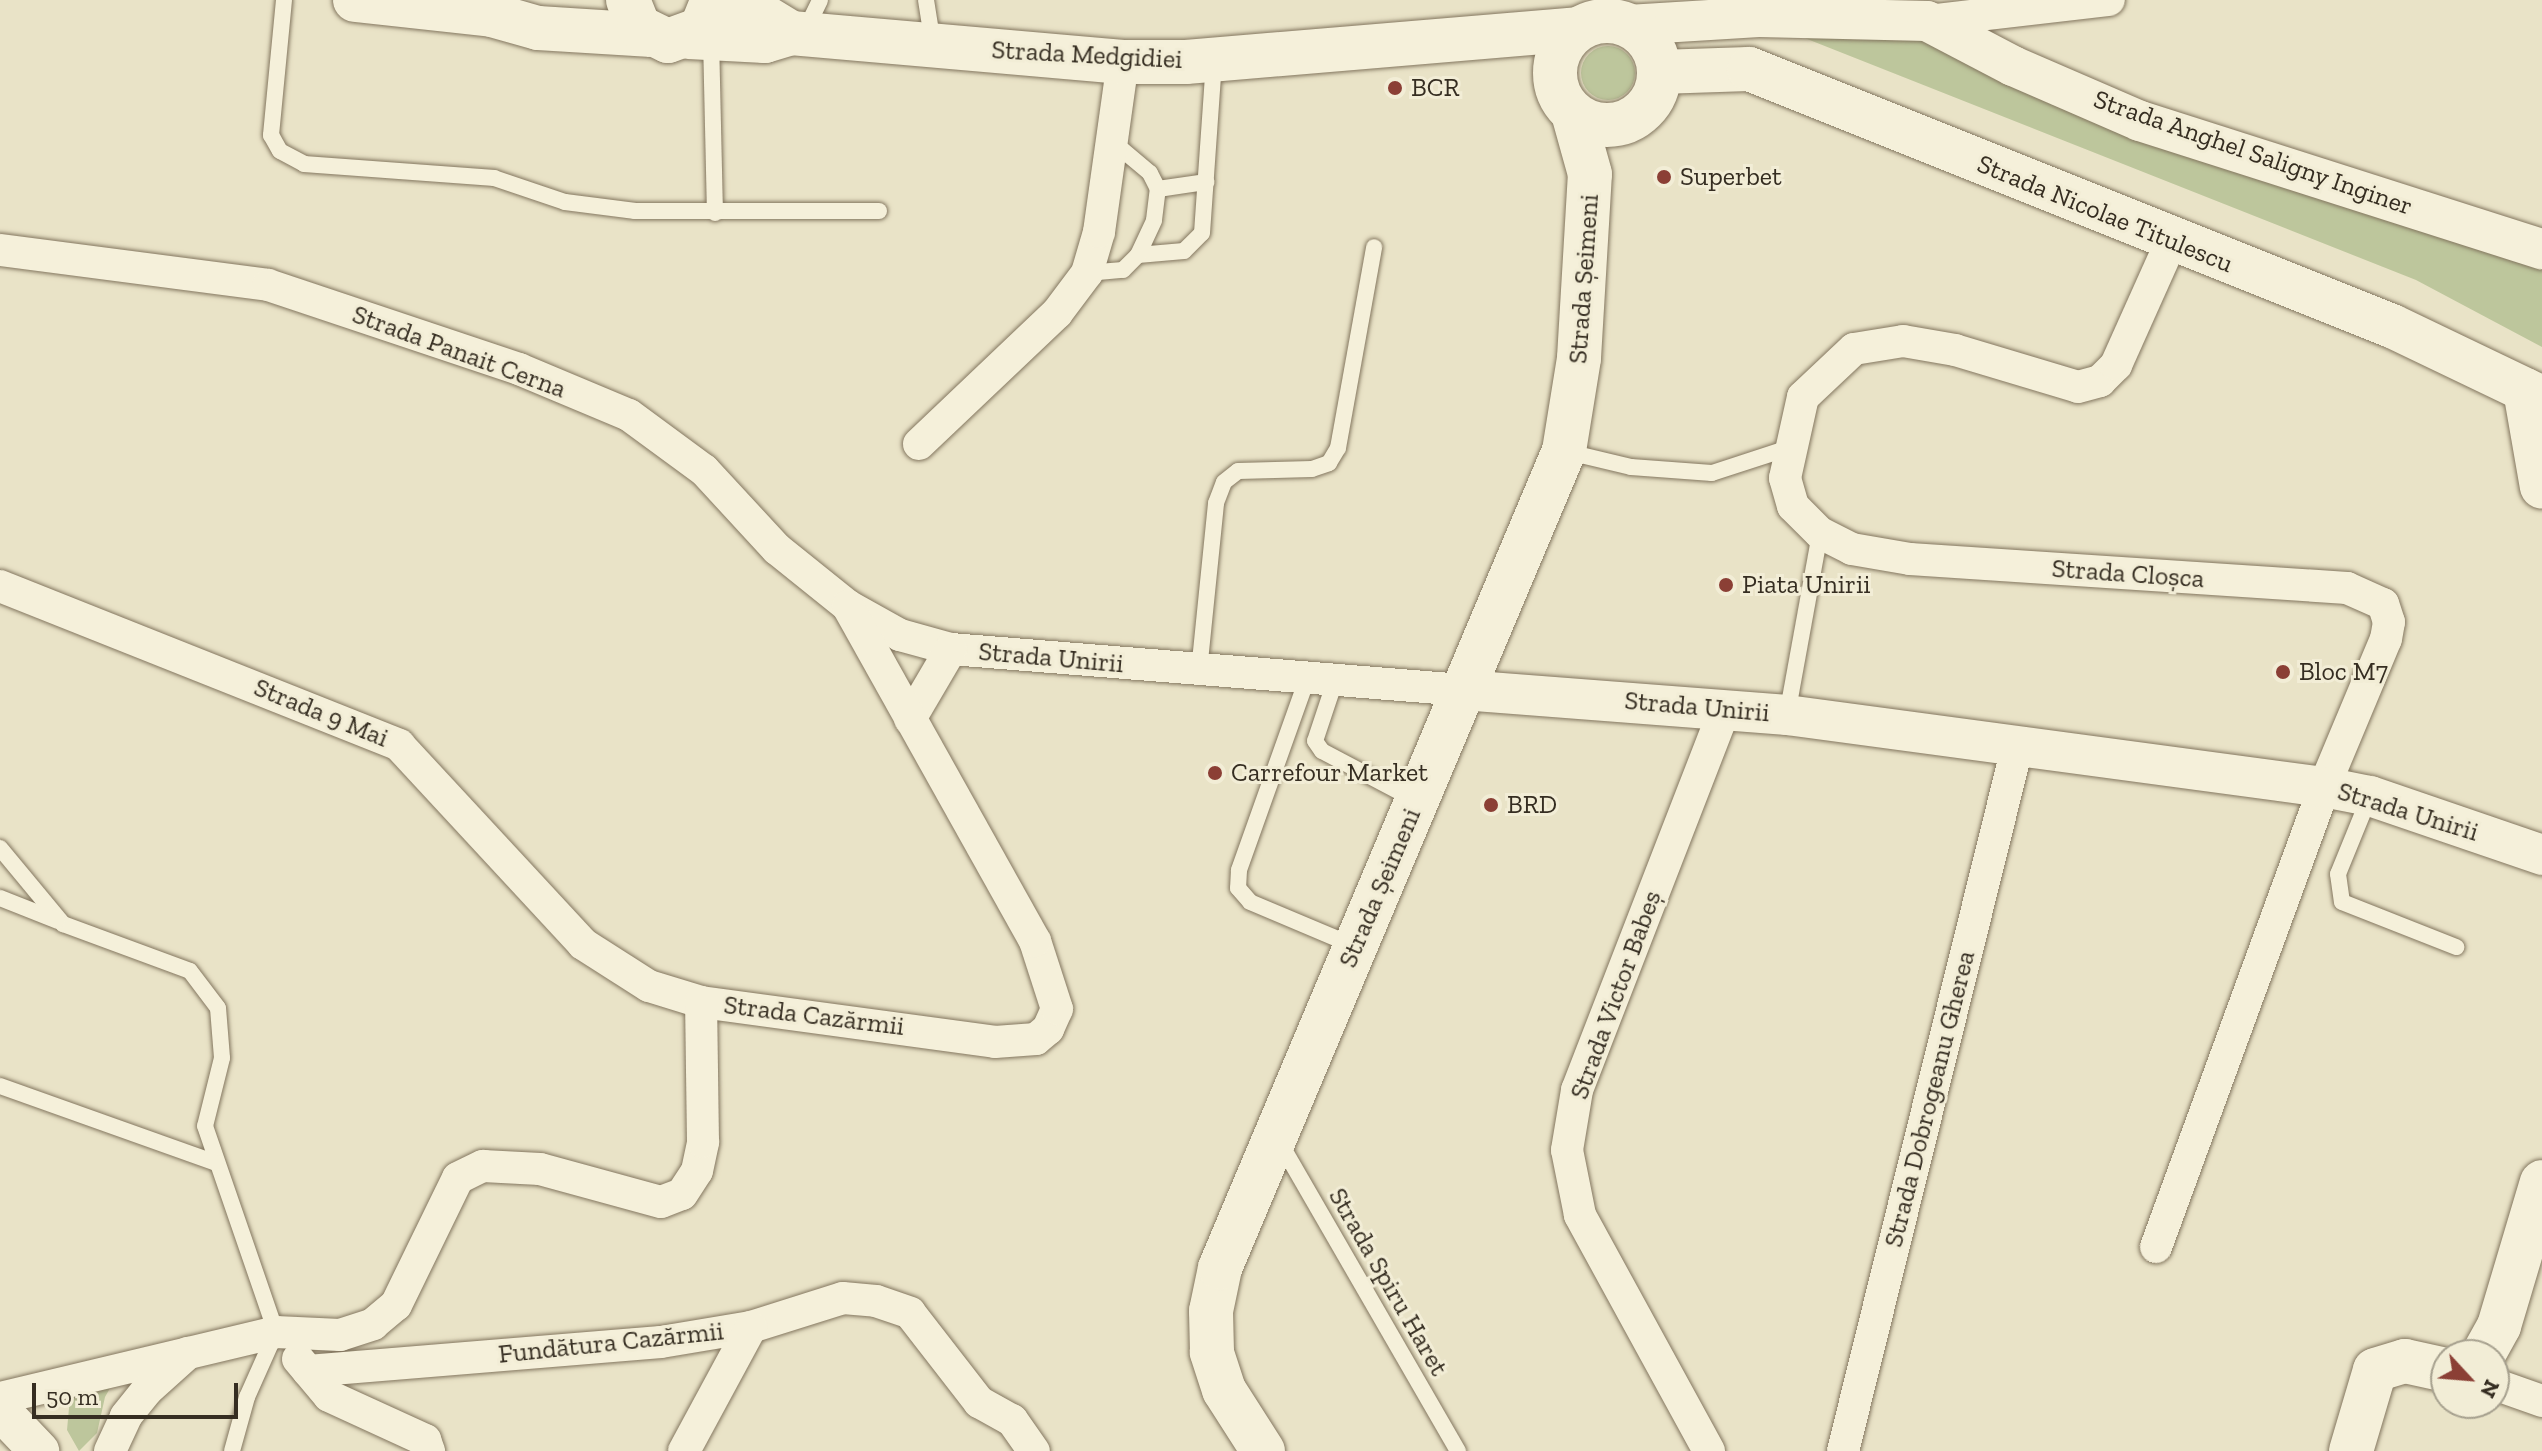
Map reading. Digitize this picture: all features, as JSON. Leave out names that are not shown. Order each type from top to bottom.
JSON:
[{"type":"main road","name":"Strada Medgidiei","points":[[355,0],[492,15],[538,28],[691,18],[805,23],[933,46],[1123,62],[1214,59],[1578,29]]},
{"type":"main road","name":"Strada Medgidiei","points":[[492,15],[563,0]]},
{"type":"main road","points":[[1478,37],[1506,50],[1566,102],[1600,125],[1629,121],[1651,101],[1659,72],[1651,44],[1628,25],[1611,21],[1578,29],[1557,56],[1566,102]]},
{"type":"main road","name":"Strada Nicolae Titulescu","points":[[1659,72],[1749,69],[2171,242],[2392,326],[2533,394]]},
{"type":"main road","name":"Strada Șeimeni","points":[[1263,1451],[1224,1390],[1212,1352],[1211,1311],[1220,1268],[1564,451],[1579,358],[1590,174],[1566,102]]},
{"type":"main road","name":"Strada Șeimeni","points":[[1590,174],[1609,136],[1629,121]]},
{"type":"main road","points":[[2533,394],[2542,487]]},
{"type":"main road","points":[[2492,1339],[2499,1326],[2542,1182]]},
{"type":"main road","points":[[2351,1451],[2375,1370],[2405,1361],[2430,1366]]},
{"type":"street","points":[[1628,25],[1759,17],[1927,21],[2109,0]]},
{"type":"street","name":"Strada Anghel Saligny Inginer","points":[[1927,21],[2013,66],[2140,121],[2542,249]]},
{"type":"street","points":[[919,444],[1057,313],[1087,273],[1099,232],[1123,62]]},
{"type":"street","name":"Strada Cloșca","points":[[2156,1247],[2324,787],[2386,639],[2389,622],[2383,604],[2367,593],[1910,559],[1852,549],[1820,533],[1793,506],[1785,478],[1789,448],[1803,397],[1854,349],[1903,341],[1955,350],[2078,387],[2100,381],[2116,365],[2171,242]]},
{"type":"street","name":"Strada Panait Cerna","points":[[0,250],[268,285],[519,369],[629,415],[704,470],[777,549],[848,606]]},
{"type":"street","name":"Strada 9 Mai","points":[[0,586],[399,745],[583,944],[649,986],[701,1002]]},
{"type":"street","name":"Strada Unirii","points":[[848,606],[900,635],[951,649],[1199,671],[1787,715],[2324,787],[2370,796],[2542,855]]},
{"type":"street","name":"Strada Cazărmii","points":[[0,1398],[193,1348],[276,1332],[340,1335],[373,1324],[396,1305],[458,1178],[483,1166],[540,1169],[661,1202],[682,1194],[697,1171],[703,1142],[701,1002],[995,1042],[1036,1039],[1048,1029],[1057,1009],[1035,941],[848,606]]},
{"type":"street","points":[[910,719],[951,649]]},
{"type":"street","name":"Strada Victor Babeș","points":[[1709,1451],[1580,1215],[1567,1150],[1577,1090],[1725,709]]},
{"type":"street","name":"Strada Dobrogeanu Gherea","points":[[1843,1451],[2017,748]]},
{"type":"street","name":"Fundătura Cazărmii","points":[[308,1371],[661,1342],[751,1327],[843,1298],[894,1305],[929,1332],[979,1402],[1012,1420],[1034,1451]]},
{"type":"street","points":[[684,1451],[751,1327]]},
{"type":"street","points":[[276,1332],[329,1396],[425,1440],[429,1451]]},
{"type":"street","points":[[110,1451],[126,1416],[146,1391],[193,1348]]},
{"type":"street","points":[[2510,1390],[2542,1401]]},
{"type":"street","points":[[0,1410],[39,1451]]},
{"type":"lane","points":[[284,0],[271,135],[280,151],[304,164],[494,178],[565,202],[715,213],[879,211]]},
{"type":"lane","points":[[926,0],[933,46]]},
{"type":"lane","points":[[691,18],[715,213]]},
{"type":"lane","points":[[1138,255],[1184,251],[1196,243],[1202,233],[1214,59]]},
{"type":"lane","points":[[1087,273],[1123,270],[1138,255],[1154,220],[1158,189],[1150,173],[1112,141]]},
{"type":"lane","points":[[1158,189],[1206,182]]},
{"type":"lane","points":[[1199,671],[1216,503],[1224,482],[1238,471],[1312,469],[1329,463],[1338,448],[1374,247]]},
{"type":"lane","points":[[1564,451],[1631,467],[1712,473],[1789,448]]},
{"type":"lane","points":[[1787,715],[1820,533]]},
{"type":"lane","points":[[1321,680],[1315,741],[1322,751],[1417,801]]},
{"type":"lane","points":[[1321,680],[1239,870],[1238,888],[1250,902],[1356,947]]},
{"type":"lane","points":[[2370,796],[2338,874],[2342,902],[2456,947]]},
{"type":"lane","points":[[0,848],[63,924]]},
{"type":"lane","points":[[0,898],[190,971],[218,1008],[222,1058],[205,1126],[276,1332],[247,1397],[232,1451]]},
{"type":"lane","points":[[0,1086],[216,1163]]},
{"type":"lane","name":"Strada Spiru Haret","points":[[1277,1138],[1458,1451]]},
{"type":"green space","points":[[1744,14],[1945,31],[2542,248],[2542,347],[2416,280]]},
{"type":"green space","points":[[1608,46],[1627,54],[1635,73],[1627,92],[1608,100],[1589,92],[1581,73],[1589,54]]},
{"type":"green space","points":[[118,1374],[105,1397],[97,1433],[79,1451],[67,1430],[70,1397]]},
{"type":"place","name":"BCR","points":[[1395,88]]},
{"type":"place","name":"Superbet","points":[[1664,177]]},
{"type":"place","name":"Piata Unirii","points":[[1726,585]]},
{"type":"place","name":"Bloc M7","points":[[2283,672]]},
{"type":"place","name":"Carrefour Market","points":[[1215,773]]},
{"type":"place","name":"BRD","points":[[1491,805]]}]
